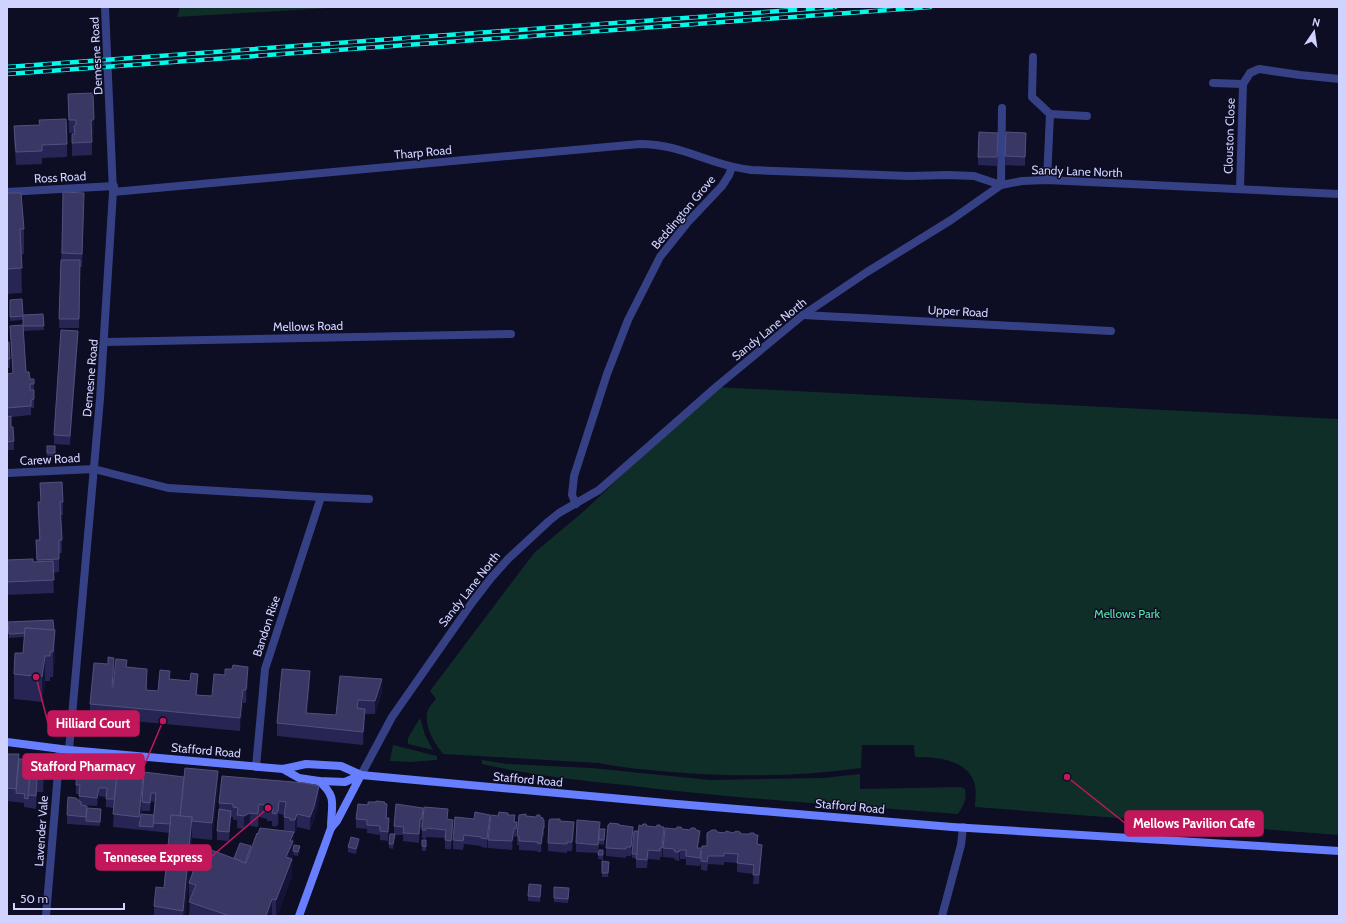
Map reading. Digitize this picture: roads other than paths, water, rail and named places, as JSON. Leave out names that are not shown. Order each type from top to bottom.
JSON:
[{"type":"main road","name":"Stafford Road","points":[[7,742],[69,750],[283,769],[306,764],[341,766],[360,775],[677,804],[963,827],[1339,851]]},
{"type":"main road","name":"Stafford Road","points":[[283,769],[299,778],[319,781],[344,782],[360,775]]},
{"type":"main road","points":[[331,828],[338,821],[360,775]]},
{"type":"main road","points":[[299,916],[331,828],[332,796],[319,781]]},
{"type":"street","name":"Demesne Road","points":[[69,750],[105,342],[114,189],[105,7]]},
{"type":"street","points":[[1033,57],[1032,96],[1050,114],[1087,116]]},
{"type":"street","name":"Clouston Close","points":[[1240,190],[1243,84],[1250,73],[1259,69],[1339,79]]},
{"type":"street","name":"Clouston Close","points":[[1213,83],[1243,84]]},
{"type":"street","points":[[732,167],[752,170],[909,176],[974,176],[1001,186],[1002,108]]},
{"type":"street","points":[[1047,180],[1050,114]]},
{"type":"street","name":"Tharp Road","points":[[114,189],[640,144],[661,145],[674,148],[732,167]]},
{"type":"street","name":"Beddington Grove","points":[[576,504],[572,495],[574,476],[607,374],[628,320],[660,257],[688,222],[722,186],[732,167]]},
{"type":"street","name":"Sandy Lane North","points":[[360,775],[392,717],[409,690],[490,578],[509,558],[559,513],[599,490],[711,392],[803,315],[1001,186],[1022,181],[1047,180],[1339,194]]},
{"type":"street","name":"Ross Road","points":[[7,192],[114,189]]},
{"type":"street","name":"Upper Road","points":[[803,315],[1111,331]]},
{"type":"street","name":"Mellows Road","points":[[105,342],[511,334]]},
{"type":"street","points":[[94,469],[103,470],[168,488],[369,499]]},
{"type":"street","name":"Carew Road","points":[[7,473],[94,469]]},
{"type":"street","name":"Bandon Rise","points":[[256,767],[265,669],[321,497]]},
{"type":"street","name":"Lavender Vale","points":[[46,916],[60,749]]},
{"type":"street","points":[[942,916],[961,845],[963,827]]},
{"type":"railway","points":[[7,67],[835,7]]},
{"type":"railway","points":[[7,74],[930,7]]},
{"type":"place","name":"Hilliard Court","points":[[36,677]]},
{"type":"place","name":"Stafford Pharmacy","points":[[163,721]]},
{"type":"place","name":"Mellows Pavilion Cafe","points":[[1067,777]]},
{"type":"place","name":"Tennesee Express","points":[[268,808]]},
{"type":"park label","name":"Mellows Park","points":[[1127,613]]}]
